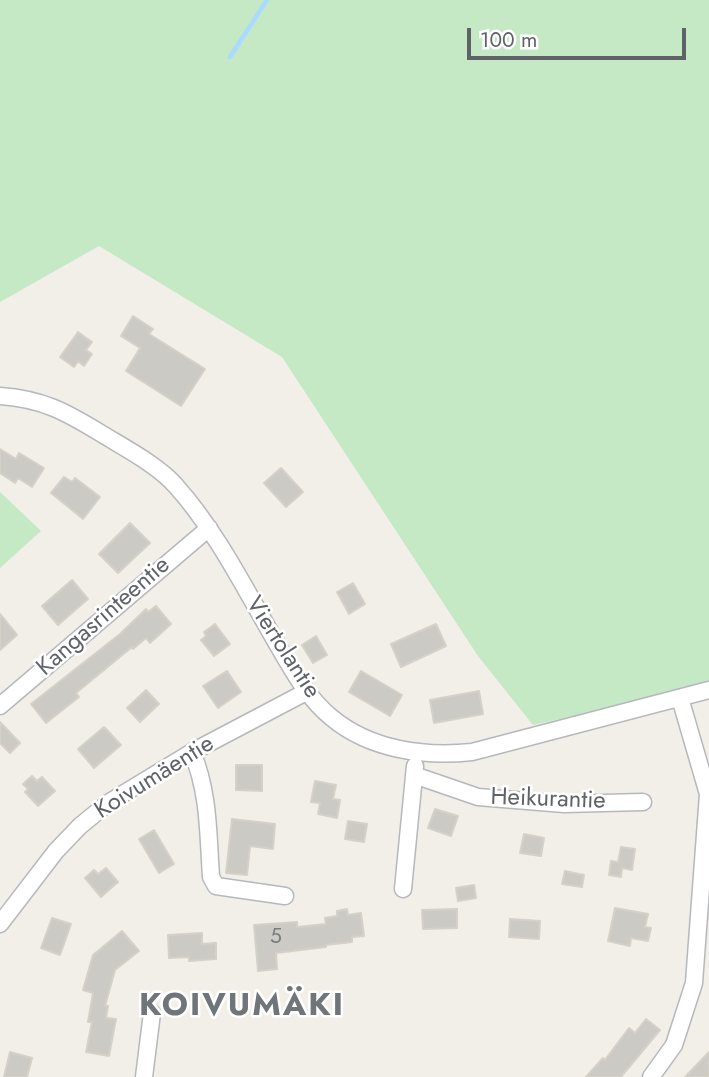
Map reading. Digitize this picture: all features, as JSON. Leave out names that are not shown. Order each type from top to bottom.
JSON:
[{"type":"street","name":"Viertolantie","points":[[0,396],[27,398],[51,406],[137,456],[174,483],[209,528],[306,692],[332,719],[382,744],[416,753],[444,755],[472,752],[709,690]]},
{"type":"street","name":"Kangasrinteentie","points":[[0,706],[209,528]]},
{"type":"street","name":"Koivumäentie","points":[[0,923],[56,851],[80,826],[122,793],[192,752],[306,692]]},
{"type":"street","points":[[651,1077],[674,1045],[694,983],[708,794],[680,698]]},
{"type":"street","points":[[192,752],[206,795],[211,877],[216,886],[285,896]]},
{"type":"street","points":[[403,889],[416,753]]},
{"type":"street","name":"Heikurantie","points":[[414,775],[478,797],[564,804],[643,802]]},
{"type":"street","points":[[144,1077],[152,1013]]},
{"type":"green space","points":[[0,0],[709,0],[709,686],[533,725],[478,656],[282,357],[99,246],[0,302]]},
{"type":"green space","points":[[0,492],[41,531],[0,568]]},
{"type":"building","points":[[133,316],[153,329],[149,334],[205,369],[181,406],[126,371],[140,348],[121,336]]},
{"type":"building","points":[[78,332],[92,342],[86,350],[92,354],[84,366],[78,361],[74,367],[60,357]]},
{"type":"building","points":[[0,449],[16,459],[19,453],[44,468],[32,487],[18,478],[15,483],[0,473]]},
{"type":"building","points":[[281,468],[303,492],[286,507],[264,483]]},
{"type":"building","points":[[64,477],[72,482],[75,478],[100,497],[83,519],[51,493]]},
{"type":"building","points":[[130,523],[150,543],[118,573],[99,554]]},
{"type":"building","points":[[72,580],[88,599],[58,625],[42,606]]},
{"type":"building","points":[[353,583],[365,604],[349,614],[337,592]]},
{"type":"building","points":[[156,606],[171,624],[150,643],[146,638],[133,649],[132,647],[76,693],[79,697],[46,723],[31,704],[120,634],[146,609],[148,612]]},
{"type":"building","points":[[0,614],[17,635],[0,650]]},
{"type":"building","points":[[215,624],[230,644],[214,656],[201,640],[206,636],[204,632]]},
{"type":"building","points":[[436,624],[446,646],[401,667],[391,644]]},
{"type":"building","points":[[316,636],[327,655],[313,663],[302,645]]},
{"type":"building","points":[[227,671],[241,692],[218,708],[203,686]]},
{"type":"building","points":[[361,671],[402,695],[390,716],[349,692]]},
{"type":"building","points":[[146,690],[159,704],[140,722],[127,708]]},
{"type":"building","points":[[479,691],[483,714],[434,723],[430,700]]},
{"type":"building","points":[[0,722],[20,743],[10,753],[0,743]]},
{"type":"building","points":[[104,727],[121,745],[94,768],[78,749]]},
{"type":"building","points":[[236,765],[262,765],[262,791],[236,790]]},
{"type":"building","points":[[32,776],[37,781],[42,777],[55,791],[38,806],[25,792],[28,789],[23,784]]},
{"type":"building","points":[[315,781],[336,785],[333,799],[340,800],[337,818],[318,814],[320,803],[311,802]]},
{"type":"building","points":[[435,809],[458,816],[451,836],[428,828]]},
{"type":"building","points":[[232,819],[275,824],[273,849],[250,846],[247,875],[226,873]]},
{"type":"building","points":[[348,821],[367,824],[364,842],[345,839]]},
{"type":"building","points":[[154,830],[174,864],[159,873],[139,839]]},
{"type":"building","points":[[524,834],[544,838],[541,856],[520,853]]},
{"type":"building","points":[[621,847],[635,849],[632,870],[622,868],[621,877],[609,875],[611,861],[618,862]]},
{"type":"building","points":[[106,868],[118,882],[101,897],[85,878],[94,870],[98,874]]},
{"type":"building","points":[[565,871],[584,875],[582,887],[562,884]]},
{"type":"building","points":[[474,885],[476,898],[458,901],[456,888]]},
{"type":"building","points":[[615,908],[648,914],[645,927],[651,928],[648,941],[631,938],[630,946],[608,941]]},
{"type":"building","points":[[347,909],[348,915],[361,913],[364,936],[352,937],[352,942],[276,953],[277,969],[258,971],[254,925],[297,922],[297,927],[326,924],[325,918],[337,916],[337,911]]},
{"type":"building","points":[[457,909],[457,928],[423,929],[422,910]]},
{"type":"building","points":[[52,918],[71,924],[60,955],[41,948]]},
{"type":"building","points":[[510,919],[540,921],[539,939],[509,937]]},
{"type":"building","points":[[122,931],[139,951],[115,970],[105,1006],[108,1006],[106,1018],[116,1019],[109,1056],[86,1052],[92,1022],[88,1022],[93,993],[83,990],[93,955]]},
{"type":"building","points":[[202,933],[202,944],[216,943],[216,959],[189,961],[189,957],[169,958],[168,935]]},
{"type":"building","points":[[646,1019],[660,1030],[621,1077],[586,1077],[603,1058],[605,1060],[629,1028],[635,1033]]},
{"type":"building","points":[[10,1052],[32,1058],[27,1077],[4,1077]]},
{"type":"building","points":[[709,1052],[709,1077],[685,1077]]},
{"type":"waterway","points":[[230,57],[267,0]]},
{"type":"district","name":"KOIVUMÄKI","points":[[242,1007]]}]
